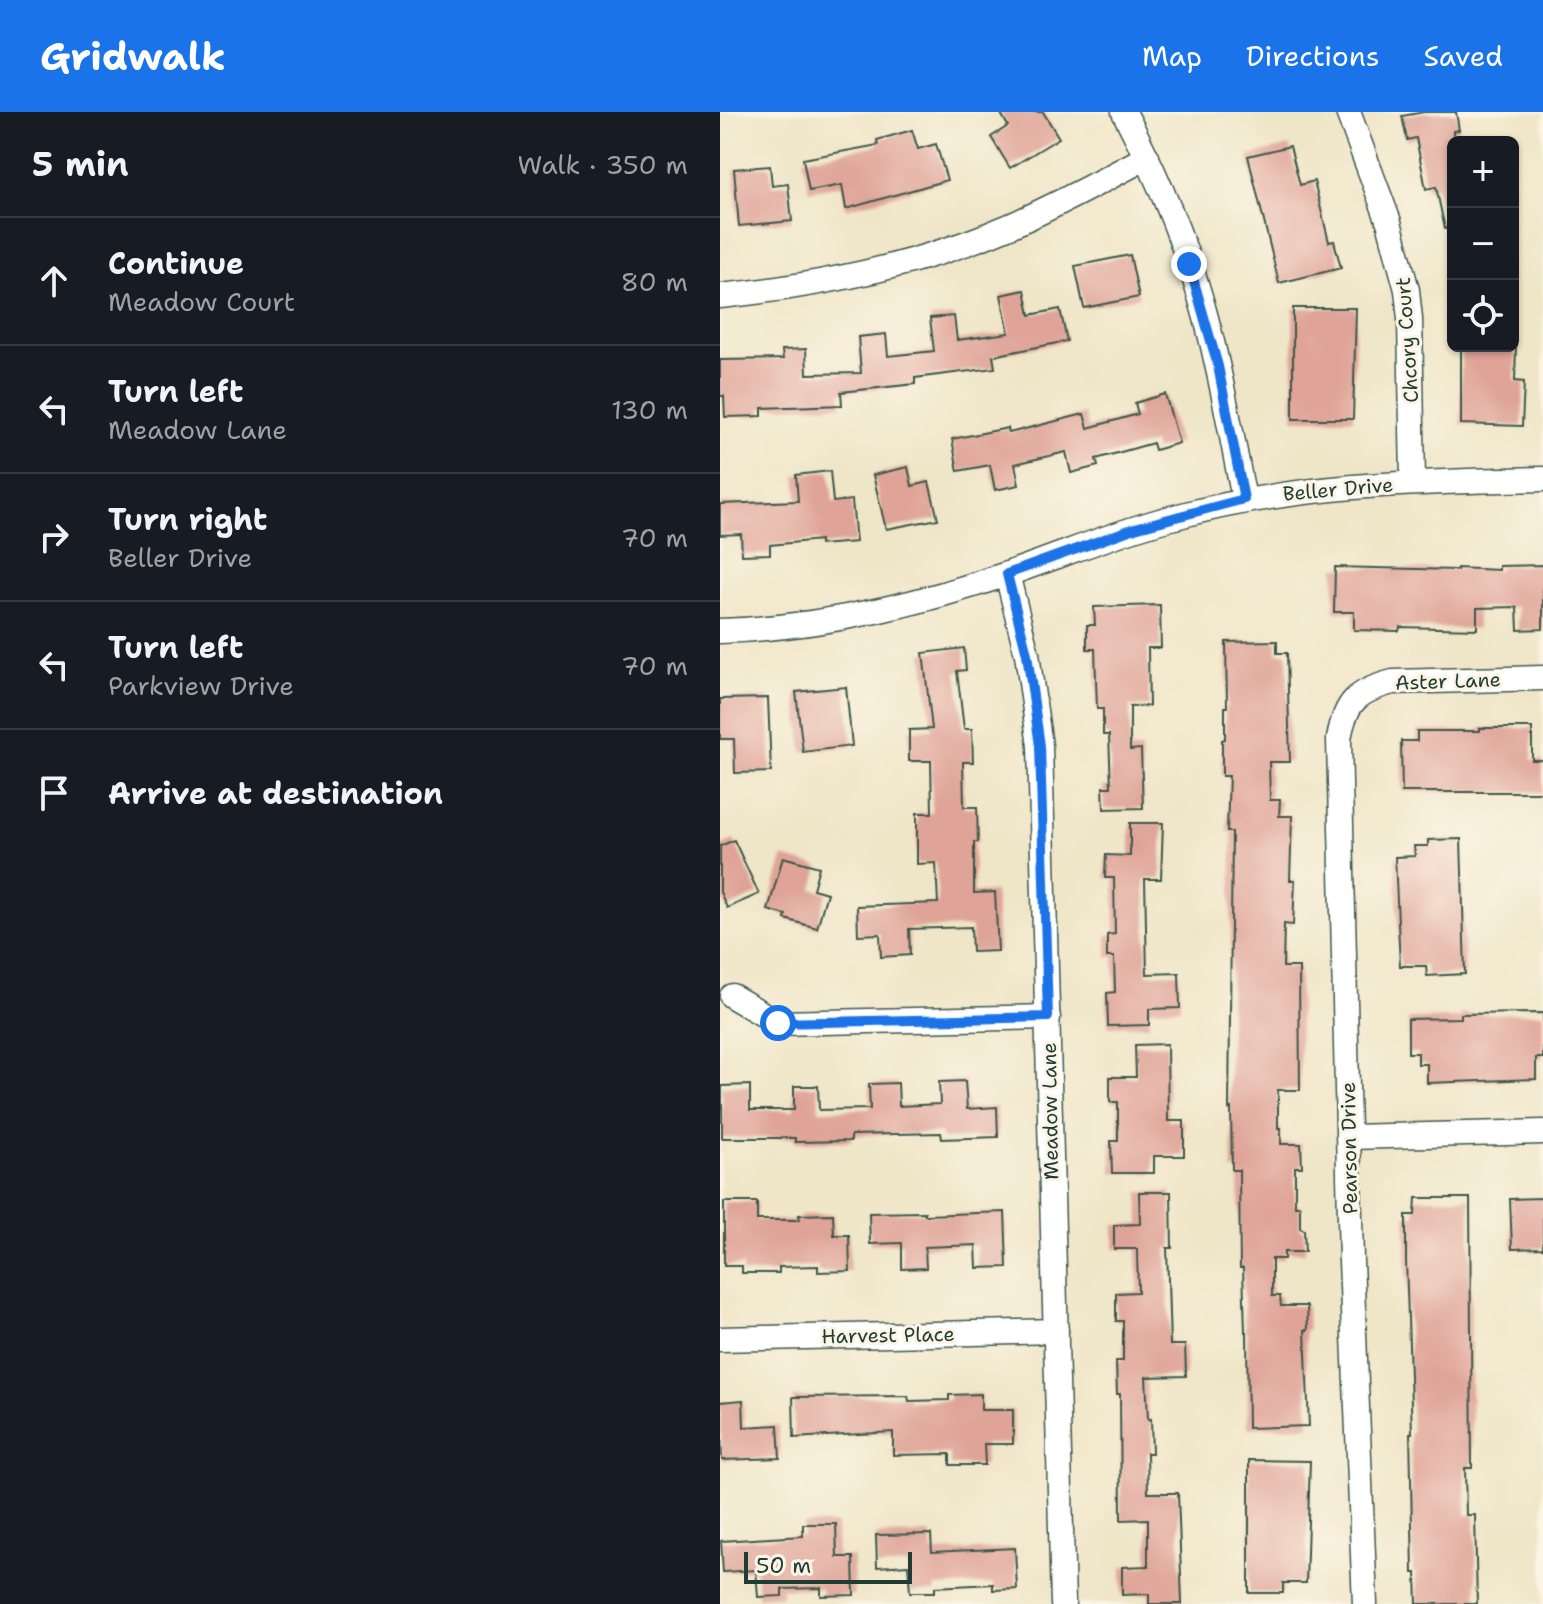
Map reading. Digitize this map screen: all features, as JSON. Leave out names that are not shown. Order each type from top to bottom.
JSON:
[{"type":"street","points":[[1124,112],[1147,157],[1189,264],[1205,315],[1244,499]]},
{"type":"street","name":"Chcory Court","points":[[1348,112],[1389,222],[1407,290],[1413,482]]},
{"type":"street","points":[[720,296],[830,281],[933,255],[1028,218],[1147,157]]},
{"type":"street","name":"Beller Drive","points":[[720,631],[825,621],[879,611],[1007,574],[1135,528],[1244,499],[1333,487],[1543,479]]},
{"type":"street","name":"Meadow Lane","points":[[1007,574],[1027,654],[1040,746],[1063,1604]]},
{"type":"street","name":"Aster Lane","points":[[1356,696],[1373,687],[1393,682],[1543,678]]},
{"type":"street","name":"Pearson Drive","points":[[1356,696],[1346,710],[1339,739],[1365,1604]]},
{"type":"street","points":[[732,996],[778,1023],[1048,1017]]},
{"type":"street","points":[[1349,1137],[1543,1132]]},
{"type":"street","name":"Harvest Place","points":[[720,1339],[1056,1331]]},
{"type":"building","points":[[1000,112],[1043,112],[1059,138],[1010,168],[991,137],[1008,126]]},
{"type":"building","points":[[1456,112],[1459,130],[1453,131],[1453,136],[1447,136],[1447,229],[1436,187],[1426,189],[1416,138],[1407,140],[1402,116]]},
{"type":"building","points":[[912,130],[918,149],[936,144],[947,180],[846,209],[842,185],[809,191],[803,159],[878,145],[877,140]]},
{"type":"building","points":[[1290,146],[1300,185],[1314,181],[1329,242],[1334,241],[1341,268],[1279,283],[1248,156]]},
{"type":"building","points":[[770,166],[772,186],[788,184],[792,221],[739,226],[734,169]]},
{"type":"building","points":[[1130,255],[1139,297],[1084,308],[1075,266]]},
{"type":"building","points":[[1025,290],[1030,315],[1060,309],[1067,341],[993,356],[995,368],[915,378],[915,384],[841,392],[842,405],[762,408],[762,416],[725,417],[724,396],[720,396],[720,360],[783,359],[782,350],[806,349],[807,374],[861,373],[858,337],[886,334],[888,356],[934,351],[930,318],[954,316],[957,340],[1009,333],[1001,295]]},
{"type":"building","points":[[1293,308],[1356,308],[1353,419],[1293,419]]},
{"type":"building","points":[[1461,352],[1516,352],[1515,381],[1524,382],[1522,426],[1461,424]]},
{"type":"building","points":[[1165,394],[1179,443],[1155,450],[1153,443],[1096,459],[1098,466],[1071,473],[1066,452],[1015,464],[1019,485],[995,490],[990,465],[958,471],[952,439],[1008,428],[1009,433],[1084,414],[1088,428],[1138,414],[1135,403]]},
{"type":"building","points":[[908,467],[912,486],[929,482],[938,519],[886,529],[873,475]]},
{"type":"building","points":[[830,471],[833,502],[852,500],[856,542],[820,545],[820,540],[770,545],[770,554],[742,555],[741,534],[720,535],[720,504],[798,501],[796,475]]},
{"type":"building","points":[[1543,565],[1543,629],[1518,630],[1517,607],[1477,608],[1477,629],[1400,627],[1399,631],[1354,630],[1354,612],[1334,612],[1335,567],[1499,570],[1499,566]]},
{"type":"building","points":[[1160,605],[1161,648],[1148,648],[1149,706],[1130,707],[1130,750],[1141,749],[1143,808],[1104,809],[1103,787],[1111,787],[1109,735],[1103,735],[1103,709],[1097,709],[1095,649],[1087,649],[1087,625],[1095,625],[1094,607]]},
{"type":"building","points":[[1277,641],[1277,653],[1287,653],[1290,762],[1269,762],[1270,800],[1280,800],[1279,816],[1292,816],[1290,880],[1295,880],[1293,925],[1284,924],[1283,967],[1299,967],[1300,1090],[1278,1090],[1278,1128],[1281,1128],[1281,1144],[1301,1144],[1302,1167],[1295,1167],[1295,1206],[1300,1206],[1305,1252],[1284,1252],[1284,1259],[1272,1259],[1272,1296],[1280,1296],[1281,1306],[1307,1306],[1309,1426],[1248,1428],[1247,1332],[1243,1268],[1240,1268],[1239,1170],[1232,1170],[1229,1109],[1232,832],[1227,832],[1229,776],[1222,776],[1222,740],[1225,739],[1227,707],[1226,642]]},
{"type":"building","points":[[964,648],[966,670],[957,671],[964,729],[972,729],[973,762],[963,762],[964,807],[977,807],[974,893],[995,892],[998,951],[972,952],[971,927],[909,929],[910,955],[881,957],[880,934],[858,935],[857,906],[938,903],[936,863],[917,864],[917,813],[932,813],[931,761],[909,761],[909,730],[932,729],[923,653]]},
{"type":"building","points":[[846,687],[852,746],[803,752],[796,692]]},
{"type":"building","points":[[768,698],[771,772],[735,773],[734,739],[720,739],[720,699]]},
{"type":"building","points":[[1480,728],[1532,728],[1532,760],[1543,760],[1543,792],[1402,792],[1401,741],[1417,741],[1417,731],[1480,731]]},
{"type":"building","points":[[1130,823],[1163,823],[1161,879],[1145,879],[1147,974],[1179,973],[1180,1008],[1149,1009],[1149,1025],[1108,1026],[1107,993],[1115,992],[1114,957],[1107,957],[1107,935],[1115,934],[1114,878],[1105,878],[1106,855],[1130,856]]},
{"type":"building","points":[[1461,839],[1465,974],[1427,976],[1426,966],[1400,966],[1395,857],[1415,856],[1414,846],[1428,846],[1428,840]]},
{"type":"building","points":[[734,840],[759,894],[727,908],[720,892],[720,846]]},
{"type":"building","points":[[783,857],[819,867],[813,889],[827,893],[817,928],[785,919],[786,915],[768,910]]},
{"type":"building","points":[[1543,1013],[1543,1058],[1536,1058],[1536,1079],[1427,1083],[1427,1064],[1418,1064],[1418,1053],[1408,1053],[1408,1019],[1461,1018],[1461,1014]]},
{"type":"building","points":[[1167,1044],[1168,1121],[1184,1121],[1184,1156],[1154,1156],[1154,1173],[1112,1173],[1111,1141],[1118,1141],[1118,1102],[1110,1102],[1110,1077],[1136,1077],[1135,1045]]},
{"type":"building","points":[[965,1081],[967,1109],[997,1107],[998,1137],[942,1139],[941,1133],[851,1135],[851,1141],[795,1142],[795,1138],[722,1138],[722,1086],[750,1085],[750,1110],[794,1110],[794,1086],[818,1086],[819,1110],[870,1109],[869,1084],[898,1083],[899,1106],[940,1104],[939,1082]]},
{"type":"building","points":[[1139,1192],[1171,1192],[1172,1248],[1167,1248],[1170,1345],[1185,1345],[1186,1376],[1146,1377],[1152,1453],[1147,1453],[1148,1493],[1178,1493],[1182,1604],[1149,1604],[1149,1594],[1122,1595],[1122,1567],[1148,1566],[1148,1519],[1121,1520],[1120,1394],[1117,1394],[1116,1361],[1123,1361],[1123,1321],[1116,1321],[1116,1293],[1138,1292],[1137,1249],[1114,1249],[1114,1225],[1140,1224]]},
{"type":"building","points":[[1416,1198],[1470,1198],[1472,1468],[1465,1468],[1466,1515],[1475,1515],[1477,1604],[1417,1604],[1416,1573],[1413,1573],[1406,1261],[1406,1215],[1415,1215]]},
{"type":"building","points":[[1543,1198],[1543,1248],[1512,1249],[1510,1199]]},
{"type":"building","points":[[724,1202],[757,1202],[757,1220],[800,1220],[799,1215],[833,1214],[834,1235],[849,1235],[850,1271],[818,1272],[818,1266],[779,1267],[779,1273],[742,1273],[742,1266],[724,1266]]},
{"type":"building","points":[[925,1212],[925,1215],[1005,1212],[1007,1267],[977,1268],[976,1245],[925,1247],[926,1268],[902,1269],[902,1243],[870,1244],[869,1213]]},
{"type":"building","points":[[981,1394],[981,1410],[1013,1410],[1013,1444],[984,1444],[985,1465],[950,1465],[950,1454],[893,1455],[893,1432],[794,1438],[793,1397],[908,1396],[909,1401],[949,1400],[949,1395]]},
{"type":"building","points":[[743,1400],[744,1427],[778,1425],[780,1458],[722,1460],[720,1402]]},
{"type":"building","points":[[1249,1460],[1310,1461],[1306,1583],[1283,1583],[1283,1593],[1249,1593]]},
{"type":"building","points":[[803,1524],[836,1524],[837,1557],[853,1557],[854,1595],[821,1596],[821,1588],[782,1589],[782,1596],[758,1597],[756,1570],[723,1572],[721,1541],[803,1536]]},
{"type":"building","points":[[931,1534],[932,1552],[1015,1548],[1017,1589],[993,1590],[993,1584],[935,1587],[935,1592],[910,1592],[908,1565],[877,1567],[876,1535]]},
{"type":"route","points":[[778,1023],[1048,1017],[1040,746],[1027,654],[1007,574],[1135,528],[1244,499],[1218,366],[1189,264]]}]
